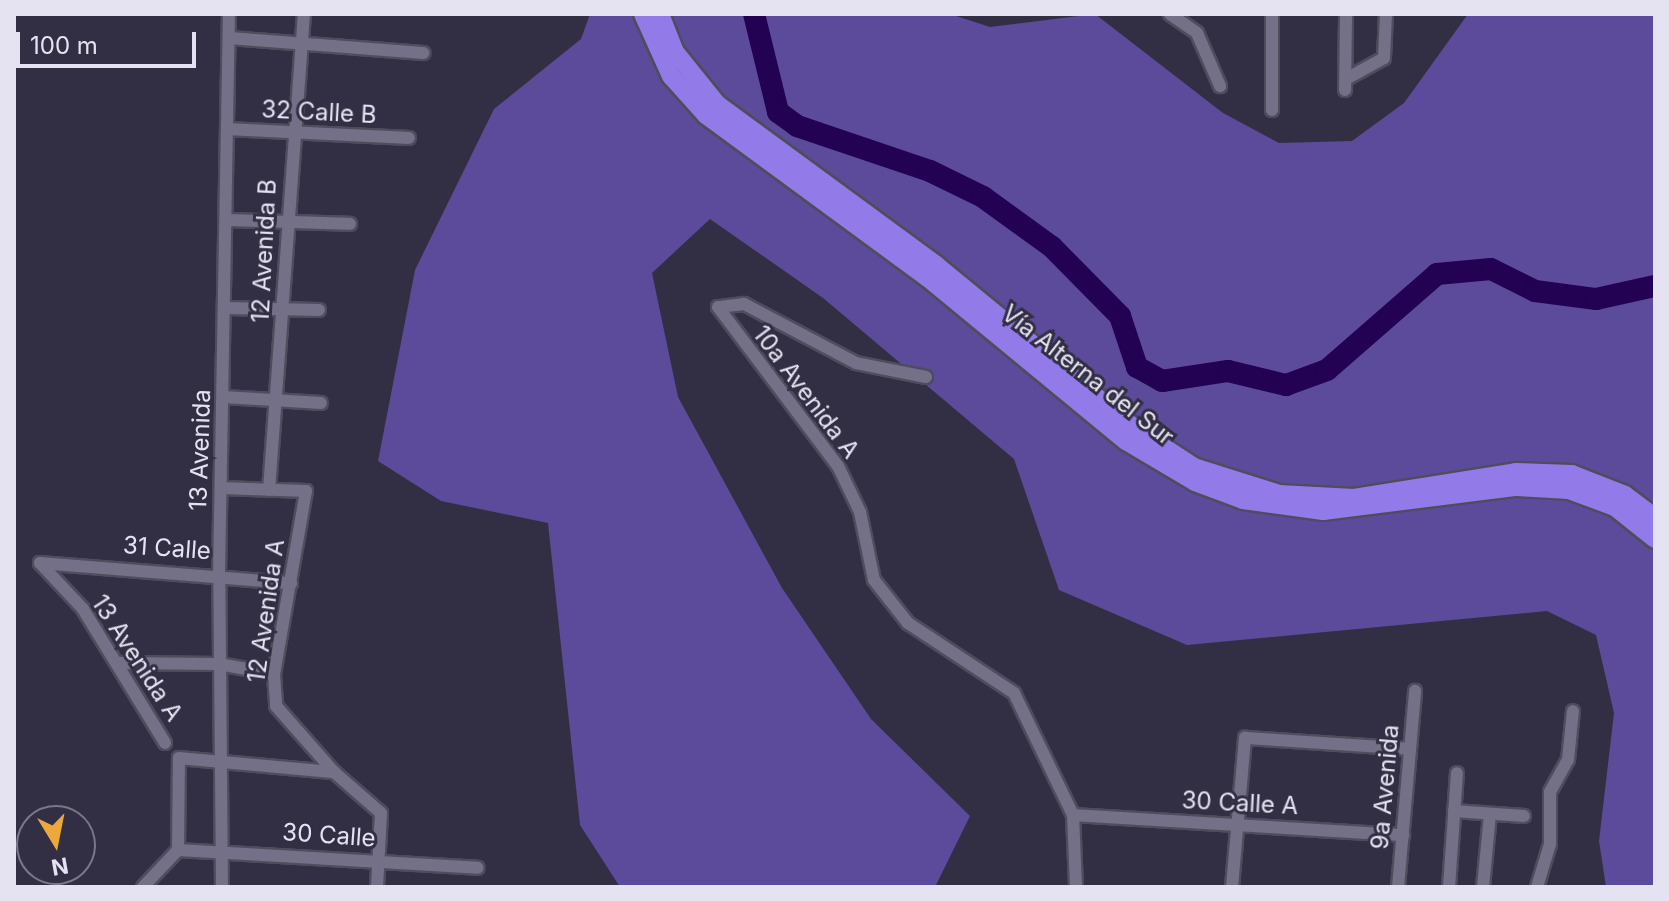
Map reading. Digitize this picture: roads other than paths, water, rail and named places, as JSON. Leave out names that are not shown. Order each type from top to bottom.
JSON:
[{"type":"highway","name":"Vía Alterna del Sur","points":[[643,14],[661,59],[684,93],[843,208],[1126,441],[1195,482],[1243,500],[1323,511],[1517,487],[1569,490],[1615,507],[1655,539]]},
{"type":"highway","name":"Vía Alterna del Sur","points":[[660,14],[695,82],[760,146]]},
{"type":"highway","name":"Vía Alterna del Sur","points":[[843,208],[936,265],[1136,429],[1223,480],[1279,494],[1354,498],[1540,472],[1593,480],[1655,518]]},
{"type":"street","name":"13 Avenida","points":[[222,887],[219,573],[229,14]]},
{"type":"street","name":"12 Avenida B","points":[[269,490],[292,132],[304,14]]},
{"type":"street","points":[[1170,14],[1197,33]]},
{"type":"street","points":[[1195,14],[1197,33],[1220,86]]},
{"type":"street","points":[[1272,14],[1272,110]]},
{"type":"street","points":[[1346,14],[1346,84],[1384,58],[1386,14]]},
{"type":"street","points":[[229,38],[303,41],[423,53]]},
{"type":"street","name":"32 Calle B","points":[[228,129],[409,138]]},
{"type":"street","points":[[226,220],[350,224]]},
{"type":"street","name":"10a Avenida A","points":[[926,377],[879,373],[844,359],[744,304],[718,307],[838,466],[860,512],[874,580],[908,623],[1014,693],[1073,815],[1076,887]]},
{"type":"street","points":[[226,308],[319,310]]},
{"type":"street","points":[[224,397],[321,403]]},
{"type":"street","points":[[221,488],[269,490]]},
{"type":"street","name":"12 Avenida A","points":[[269,490],[306,491],[274,674],[276,706],[334,772],[381,813],[377,887]]},
{"type":"street","name":"31 Calle","points":[[40,563],[219,573],[291,583]]},
{"type":"street","name":"13 Avenida A","points":[[40,563],[119,663],[165,743]]},
{"type":"street","points":[[119,663],[219,664],[274,674]]},
{"type":"street","name":"9a Avenida","points":[[1398,887],[1415,691]]},
{"type":"street","points":[[1537,887],[1550,844],[1550,792],[1568,760],[1573,711]]},
{"type":"street","points":[[1232,887],[1242,742],[1248,737],[1410,749]]},
{"type":"street","name":"13 Avenida A","points":[[178,850],[179,758],[221,759]]},
{"type":"street","points":[[221,759],[334,772]]},
{"type":"street","points":[[1449,887],[1457,773]]},
{"type":"street","points":[[1454,811],[1524,816]]},
{"type":"street","points":[[1483,887],[1490,814]]},
{"type":"street","name":"30 Calle A","points":[[1073,815],[1403,835]]},
{"type":"street","name":"30 Calle","points":[[178,850],[222,849],[477,868]]},
{"type":"street","points":[[143,887],[178,850]]},
{"type":"waterway","points":[[754,14],[778,112],[797,126],[930,171],[983,197],[1052,247],[1120,316],[1137,367],[1162,381],[1228,371],[1286,385],[1327,370],[1437,274],[1491,269],[1535,291],[1596,299],[1655,286]]}]
